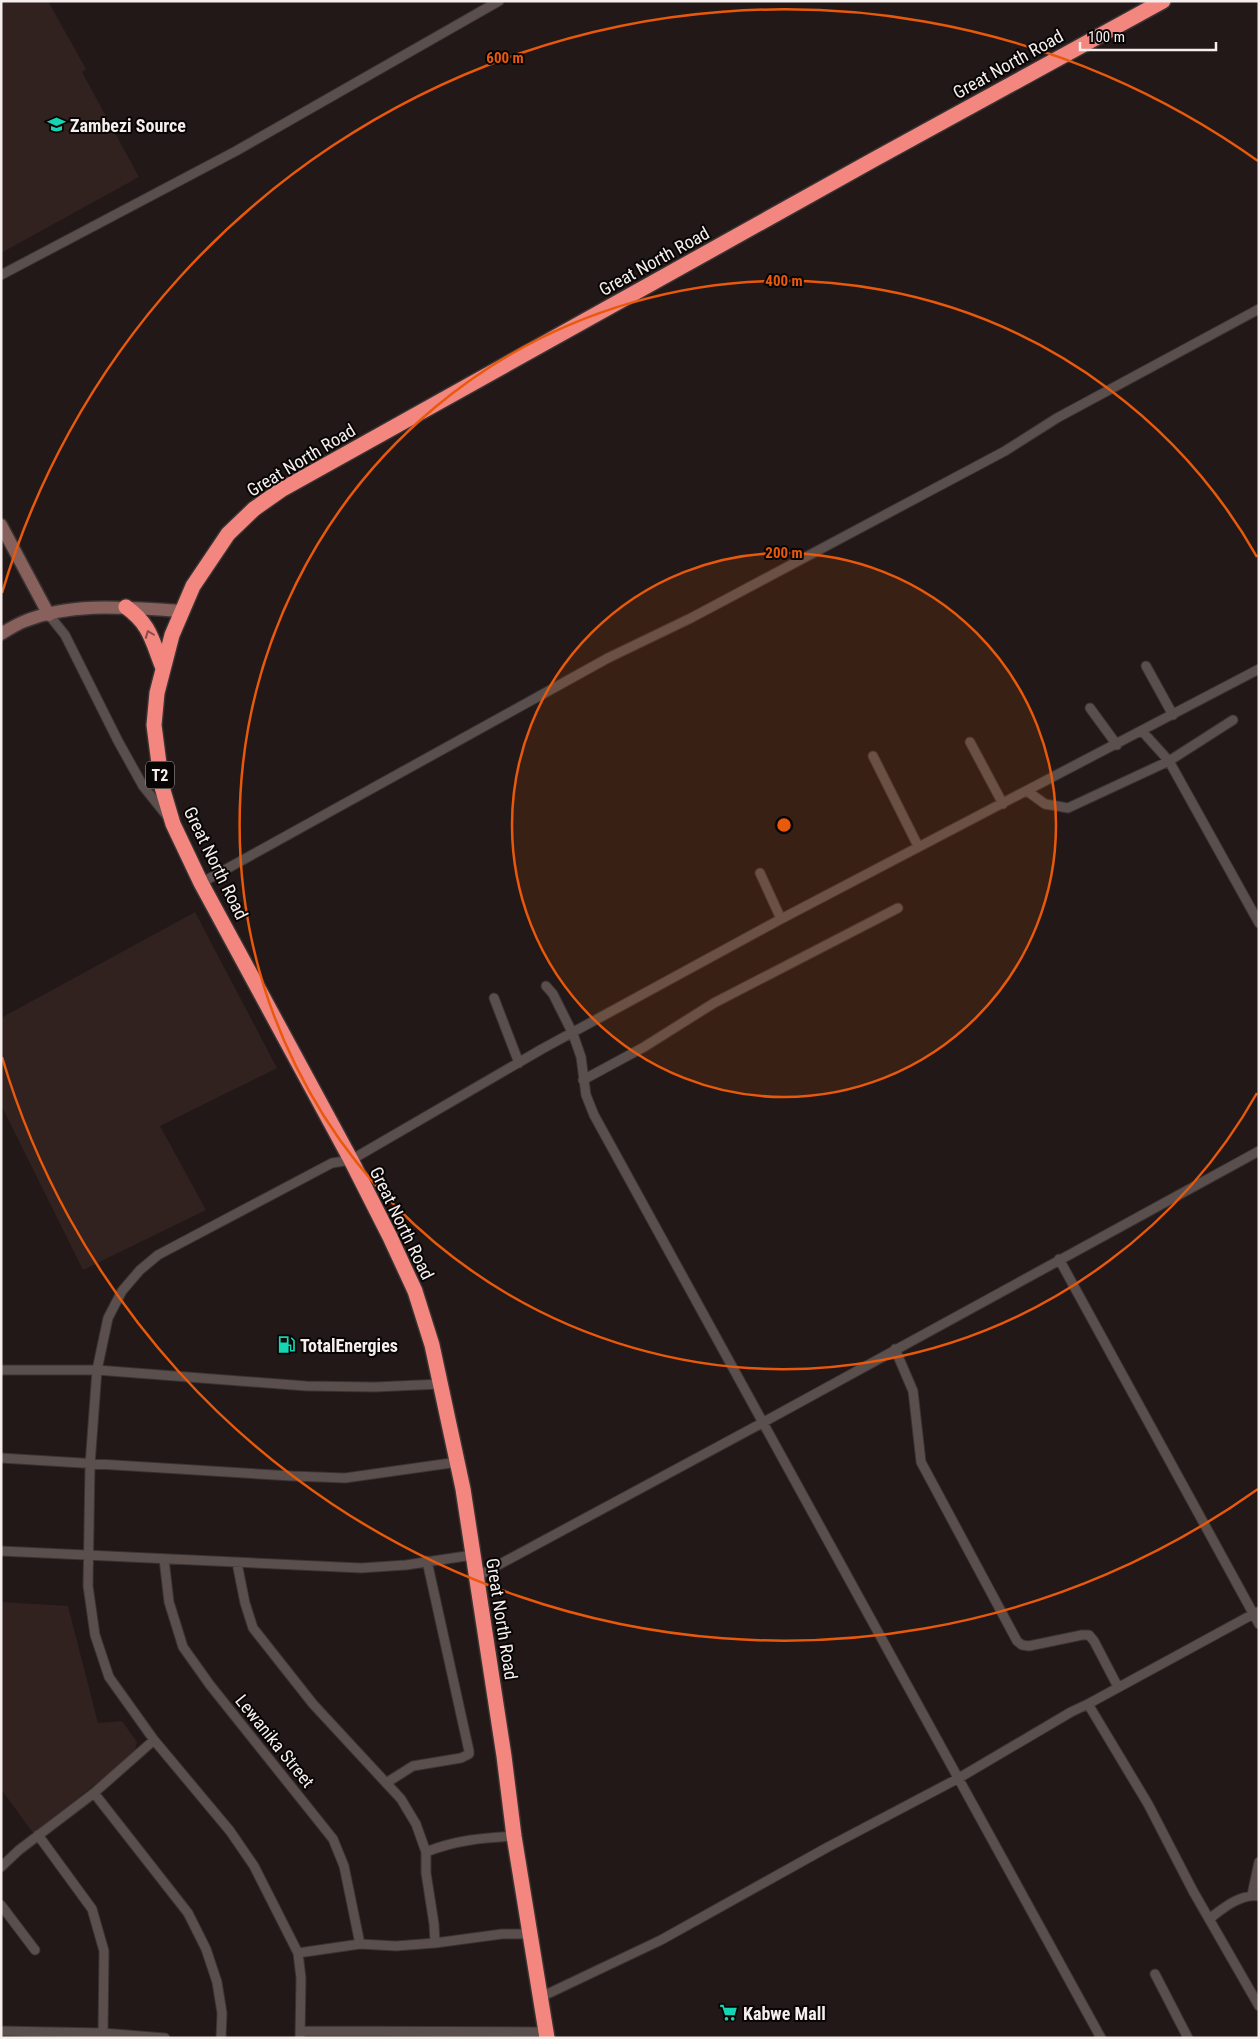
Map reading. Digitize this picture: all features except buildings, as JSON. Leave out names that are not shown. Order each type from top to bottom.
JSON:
[{"type":"highway","name":"Great North Road","points":[[547,2035],[514,1836],[504,1756],[458,1462],[432,1345],[415,1291],[351,1160],[201,883],[173,824],[162,787],[154,725],[162,668],[172,635],[192,586],[228,534],[254,509],[281,490],[882,155],[1163,1]]},
{"type":"highway","points":[[126,608],[138,616],[147,628],[162,668]]},
{"type":"main road","points":[[1,525],[49,615]]},
{"type":"main road","points":[[1,634],[26,621],[76,609],[126,608],[182,611]]},
{"type":"street","points":[[1,275],[236,151],[499,1]]},
{"type":"street","points":[[201,883],[608,658],[691,618],[961,474],[1057,418],[1259,309]]},
{"type":"street","points":[[49,615],[65,635],[118,742],[143,786],[173,824]]},
{"type":"street","points":[[1146,666],[1173,715]]},
{"type":"street","points":[[547,2035],[300,2034],[301,1978],[298,1953],[254,1866],[230,1832],[154,1740],[110,1677],[95,1635],[88,1586],[87,1554],[90,1465],[97,1370],[108,1318],[122,1291],[140,1270],[166,1251],[332,1163],[351,1160],[519,1063],[781,919],[1259,669]]},
{"type":"street","points":[[1090,708],[1116,745]]},
{"type":"street","points":[[1027,792],[1045,804],[1068,808],[1126,779],[1170,761],[1233,720]]},
{"type":"street","points":[[1142,731],[1170,761],[1259,924]]},
{"type":"street","points":[[970,742],[1003,804]]},
{"type":"street","points":[[873,756],[918,846]]},
{"type":"street","points":[[760,873],[781,919]]},
{"type":"street","points":[[583,1080],[644,1047],[714,1003],[898,908]]},
{"type":"street","points":[[546,986],[553,994],[573,1034],[581,1057],[586,1095],[594,1115],[1101,2038]]},
{"type":"street","points":[[494,998],[519,1063]]},
{"type":"street","points":[[476,1577],[1259,1151]]},
{"type":"street","points":[[1059,1259],[1256,1613],[1259,1624]]},
{"type":"street","points":[[895,1349],[912,1391],[921,1462],[1018,1641],[1022,1645],[1029,1646],[1089,1635],[1094,1640],[1118,1687]]},
{"type":"street","points":[[1,1370],[97,1370],[306,1386],[375,1387],[441,1384]]},
{"type":"street","points":[[1,1458],[90,1465],[345,1478],[458,1462]]},
{"type":"street","points":[[1,1551],[361,1568],[473,1556]]},
{"type":"street","name":"Lewanika Street","points":[[164,1559],[169,1602],[183,1647],[210,1685],[333,1839],[344,1866],[360,1944]]},
{"type":"street","points":[[386,1782],[413,1766],[461,1758],[469,1754],[470,1751],[427,1561]]},
{"type":"street","points":[[237,1563],[245,1604],[253,1628],[314,1704],[402,1799],[416,1824],[426,1852],[426,1873],[435,1943]]},
{"type":"street","points":[[541,1997],[661,1940],[959,1778],[1071,1712],[1256,1613]]},
{"type":"street","points":[[1088,1704],[1148,1804],[1209,1919],[1259,2006]]},
{"type":"street","points":[[1,1867],[38,1835],[94,1793],[154,1740]]},
{"type":"street","points":[[94,1793],[188,1913],[206,1949],[216,1982],[222,2013],[221,2038]]},
{"type":"street","points":[[38,1835],[92,1909],[104,1951],[103,2033]]},
{"type":"street","points":[[426,1852],[447,1844],[472,1839],[514,1836]]},
{"type":"street","points":[[1209,1919],[1234,1902],[1255,1896],[1259,1862]]},
{"type":"street","points":[[1,1905],[34,1950]]},
{"type":"street","points":[[298,1953],[360,1944],[396,1946],[502,1934],[530,1934]]},
{"type":"street","points":[[1155,1974],[1188,2038]]},
{"type":"street","points":[[1,2031],[103,2033],[165,2038]]},
{"type":"shaded area","name":"Zambezi Source","points":[[1,1],[48,1],[86,69],[82,72],[139,177],[1,253]]},
{"type":"shaded area","points":[[195,912],[277,1068],[160,1126],[206,1210],[83,1270],[1,1105],[1,1018]]},
{"type":"shaded area","points":[[1,1602],[68,1606],[98,1723],[122,1721],[137,1742],[134,1754],[33,1833],[1,1789]]},
{"type":"place","name":"Zambezi Source","points":[[56,125]]},
{"type":"place","name":"TotalEnergies","points":[[286,1345]]},
{"type":"place","name":"Kabwe Mall","points":[[729,2013]]}]
